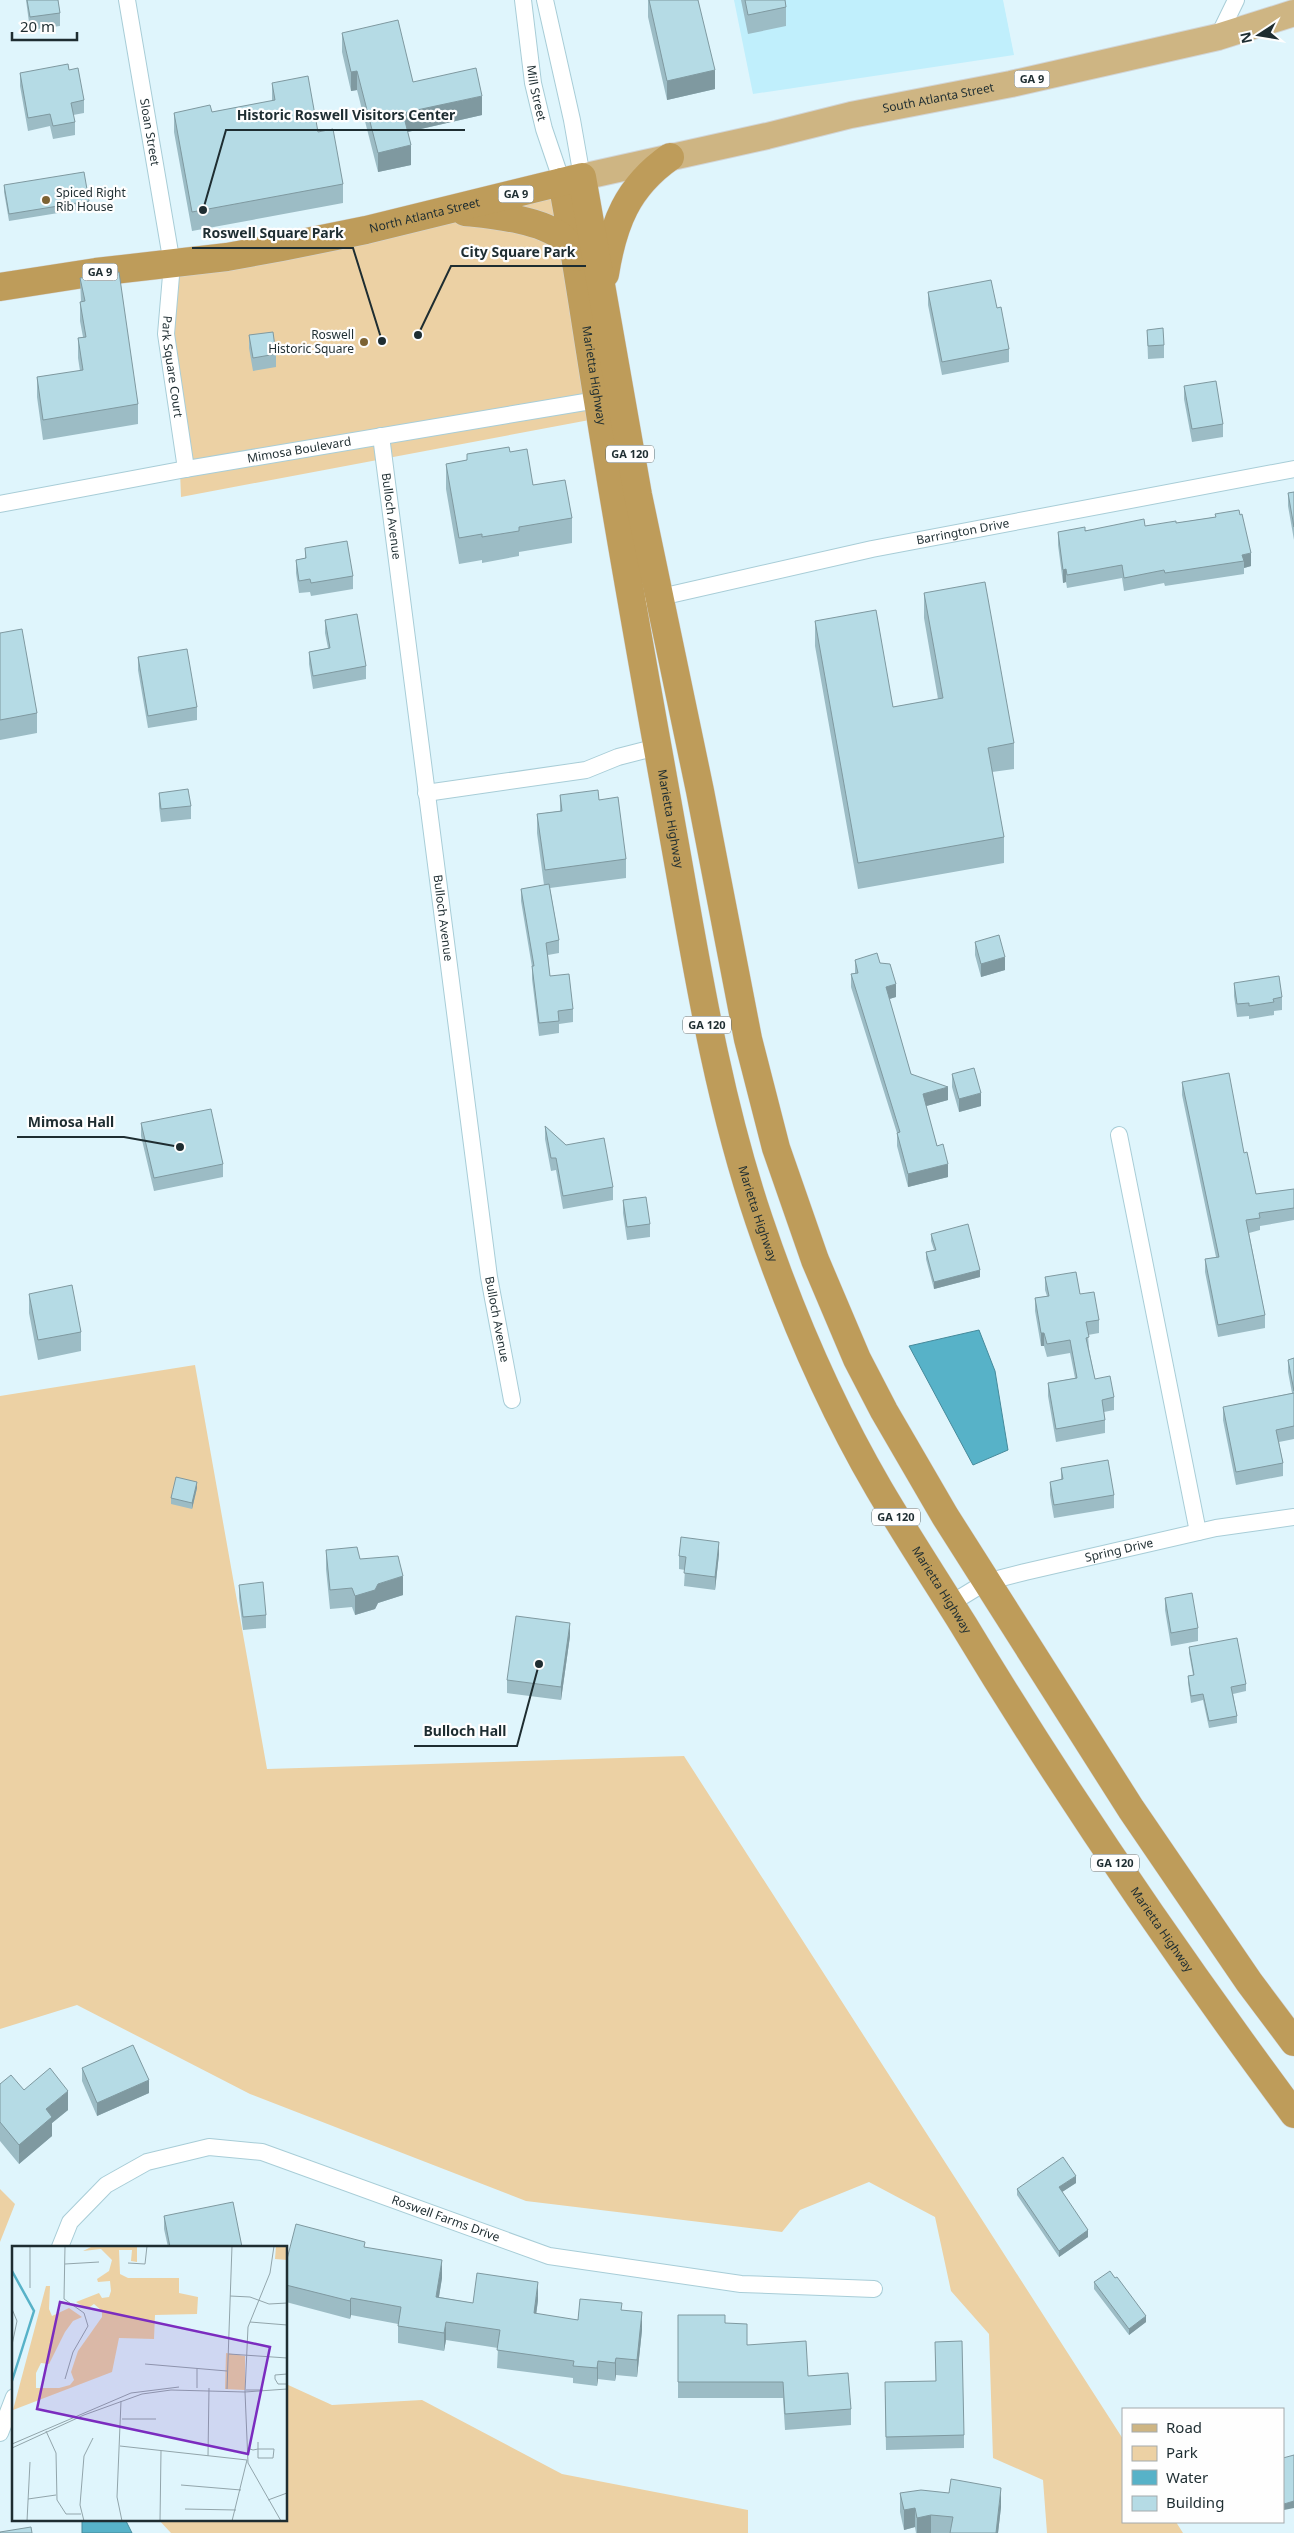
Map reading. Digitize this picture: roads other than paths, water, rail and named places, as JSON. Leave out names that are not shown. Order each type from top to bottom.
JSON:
[{"type":"highway","points":[[604,311],[604,282],[612,234],[632,192],[652,170],[670,157]]},
{"type":"highway","name":"North Atlanta Street","points":[[0,288],[96,272],[172,264],[282,247],[450,210],[572,180]]},
{"type":"highway","name":"Marietta Highway","points":[[572,180],[577,257],[597,400],[657,747],[713,1053],[725,1108],[759,1222],[791,1306],[846,1428],[877,1486],[1031,1734],[1148,1912],[1294,2114]]},
{"type":"highway","name":"Marietta Highway","points":[[572,180],[604,311],[659,597],[700,791],[748,1039],[787,1183],[815,1260],[857,1359],[916,1468],[986,1582],[1191,1898],[1294,2042]]},
{"type":"highway","points":[[450,210],[499,216],[554,232],[564,239],[577,257]]},
{"type":"main road","name":"South Atlanta Street","points":[[572,180],[851,115],[1012,84],[1218,37],[1294,13]]},
{"type":"street","name":"Sloan Street","points":[[127,0],[172,264]]},
{"type":"street","name":"Mill Street","points":[[523,0],[534,83],[544,129],[572,180]]},
{"type":"street","points":[[545,0],[572,120],[572,180]]},
{"type":"street","points":[[1218,37],[1236,0]]},
{"type":"street","name":"Park Square Court","points":[[172,264],[166,334],[186,469]]},
{"type":"street","name":"Mimosa Boulevard","points":[[0,504],[186,469],[597,400]]},
{"type":"street","name":"Bulloch Avenue","points":[[381,436],[489,1277],[512,1400]]},
{"type":"street","name":"Barrington Drive","points":[[632,604],[872,549],[1294,469]]},
{"type":"street","points":[[426,793],[586,770],[618,756],[657,747]]},
{"type":"street","points":[[1119,1135],[1198,1532]]},
{"type":"street","name":"Spring Drive","points":[[950,1604],[986,1582],[1198,1532],[1294,1517]]},
{"type":"street","name":"Roswell Farms Drive","points":[[60,2246],[70,2222],[106,2185],[147,2162],[209,2147],[262,2152],[549,2256],[741,2284],[874,2289]]},
{"type":"street","points":[[0,2433],[12,2401]]},
{"type":"water","points":[[979,1330],[995,1371],[1008,1450],[973,1465],[909,1346]]},
{"type":"water","points":[[82,2520],[126,2520],[132,2533],[82,2533]]},
{"type":"place","name":"Spiced Right Rib House","points":[[46,200]]},
{"type":"place","name":"Historic Roswell Visitors Center","points":[[203,210]]},
{"type":"place","name":"City Square Park","points":[[418,335]]},
{"type":"place","name":"Roswell Square Park","points":[[382,341]]},
{"type":"place","name":"Roswell Historic Square","points":[[364,342]]},
{"type":"place","name":"Mimosa Hall","points":[[180,1147]]},
{"type":"place","name":"Bulloch Hall","points":[[539,1664]]}]
